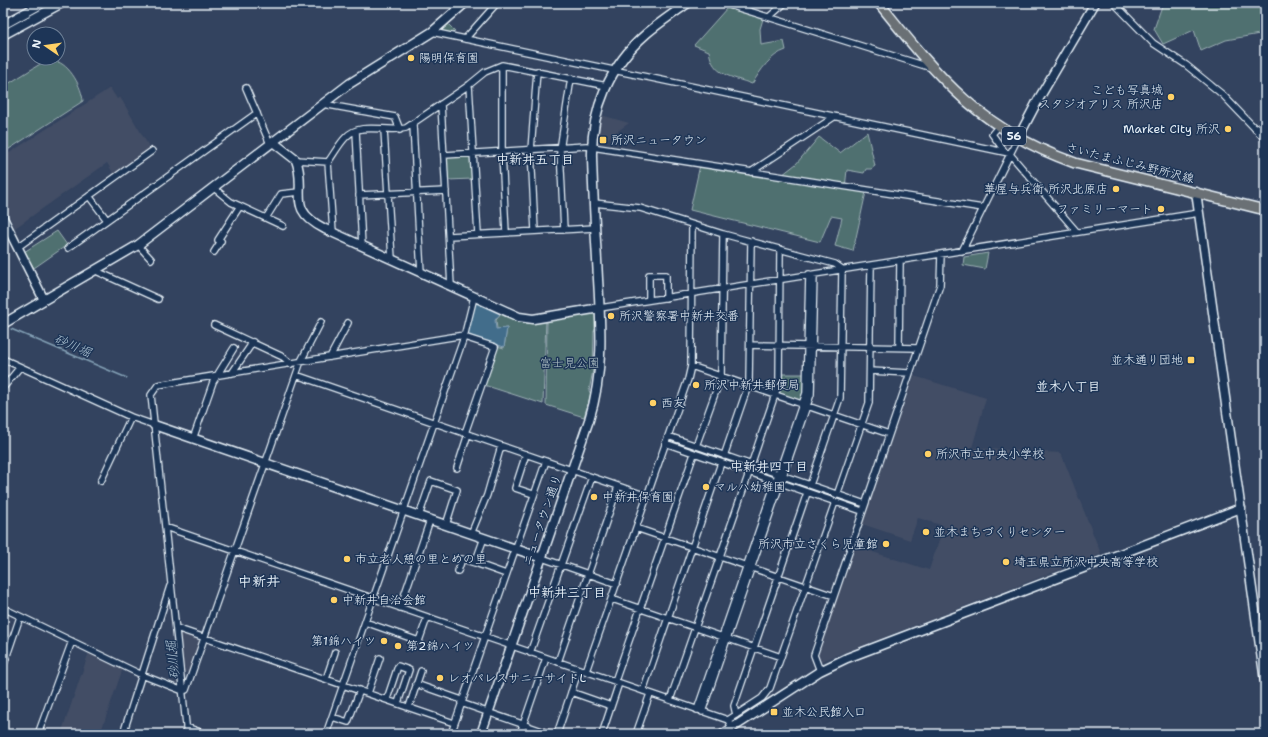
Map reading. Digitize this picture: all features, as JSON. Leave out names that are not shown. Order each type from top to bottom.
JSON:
[{"type":"main road","name":"さいたまふじみ野所沢線","points":[[879,3],[932,68],[964,101],[998,127],[1018,138],[1075,163],[1265,210]]},
{"type":"street","points":[[3,25],[43,3]]},
{"type":"street","points":[[3,35],[62,3]]},
{"type":"street","points":[[3,324],[138,245],[349,84],[432,32],[465,3]]},
{"type":"street","points":[[465,39],[497,3]]},
{"type":"street","name":"ニュータウン通り","points":[[481,734],[592,411],[599,381],[601,349],[600,308],[592,147],[596,115],[615,70],[646,34],[688,3]]},
{"type":"street","points":[[723,3],[739,5],[769,17],[932,68]]},
{"type":"street","points":[[769,17],[785,3]]},
{"type":"street","points":[[962,251],[1008,153],[1095,3]]},
{"type":"street","points":[[1114,3],[1153,43],[1186,65],[1223,95],[1265,139]]},
{"type":"street","points":[[432,32],[1008,153]]},
{"type":"street","points":[[502,65],[502,151],[506,233]]},
{"type":"street","points":[[332,232],[328,162],[347,136],[356,130],[366,128],[400,130],[413,125],[485,72],[502,65],[607,86]]},
{"type":"street","points":[[535,231],[531,150],[537,71]]},
{"type":"street","points":[[564,230],[560,148],[571,78]]},
{"type":"street","points":[[469,85],[478,234]]},
{"type":"street","points":[[246,88],[272,143],[296,160],[328,162]]},
{"type":"street","points":[[322,104],[395,117],[400,130]]},
{"type":"street","points":[[441,104],[451,286]]},
{"type":"street","points":[[68,248],[257,112]]},
{"type":"street","points":[[751,172],[834,117]]},
{"type":"street","points":[[413,125],[421,273]]},
{"type":"street","points":[[1255,129],[1265,126]]},
{"type":"street","points":[[998,127],[992,134],[1077,232]]},
{"type":"street","points":[[356,130],[362,246]]},
{"type":"street","points":[[384,130],[392,260]]},
{"type":"street","points":[[444,154],[592,147],[982,208]]},
{"type":"street","points":[[18,247],[152,151]]},
{"type":"street","points":[[296,160],[300,205],[307,217],[313,223],[474,297],[526,319],[1199,213]]},
{"type":"street","points":[[214,188],[230,202],[283,226]]},
{"type":"street","points":[[359,195],[446,191]]},
{"type":"street","points":[[266,218],[281,194],[299,192]]},
{"type":"street","points":[[1196,192],[1265,681]]},
{"type":"street","points":[[89,196],[106,220]]},
{"type":"street","points":[[594,202],[640,208],[723,234],[835,264],[842,269]]},
{"type":"street","points":[[214,252],[221,241],[218,240],[240,206]]},
{"type":"street","points":[[3,218],[44,300]]},
{"type":"street","points":[[586,671],[691,366],[692,225]]},
{"type":"street","points":[[449,236],[595,228]]},
{"type":"street","points":[[696,446],[721,377],[723,234]]},
{"type":"street","points":[[724,456],[748,386],[751,241]]},
{"type":"street","points":[[138,245],[151,259]]},
{"type":"street","points":[[751,465],[779,383],[780,249]]},
{"type":"street","points":[[820,672],[814,655],[909,372],[940,285],[941,254]]},
{"type":"street","points":[[899,347],[900,260]]},
{"type":"street","points":[[838,495],[869,403],[871,265]]},
{"type":"street","points":[[810,485],[840,398],[842,269]]},
{"type":"street","points":[[94,270],[158,300]]},
{"type":"street","points":[[699,711],[804,406],[810,346],[811,274]]},
{"type":"street","points":[[649,300],[649,275],[666,275],[666,298]]},
{"type":"street","points":[[326,734],[464,336],[474,297]]},
{"type":"street","points":[[183,691],[186,690],[205,637],[296,375],[321,322]]},
{"type":"street","points":[[330,357],[348,323]]},
{"type":"street","points":[[214,325],[283,357],[291,364]]},
{"type":"street","points":[[187,734],[151,395],[158,385],[464,336],[494,347],[466,434],[457,468]]},
{"type":"street","points":[[232,373],[252,342]]},
{"type":"street","points":[[750,345],[918,348]]},
{"type":"street","points":[[193,439],[216,376],[234,348]]},
{"type":"street","points":[[3,359],[131,417],[617,584]]},
{"type":"street","points":[[691,366],[889,434]]},
{"type":"street","points":[[3,388],[20,367]]},
{"type":"street","points":[[870,371],[909,372]]},
{"type":"street","points":[[296,375],[647,496]]},
{"type":"street","points":[[101,481],[131,417]]},
{"type":"street","points":[[668,436],[780,476],[865,504]]},
{"type":"street","points":[[665,443],[862,512]]},
{"type":"street","points":[[471,534],[487,495],[501,446]]},
{"type":"street","points":[[526,454],[515,488],[533,494]]},
{"type":"street","points":[[602,734],[617,682],[694,454]]},
{"type":"street","points":[[451,734],[533,494],[546,461]]},
{"type":"street","points":[[643,691],[721,463]]},
{"type":"street","points":[[670,700],[749,473]]},
{"type":"street","points":[[530,653],[592,477]]},
{"type":"street","points":[[419,516],[431,481],[457,490],[446,525]]},
{"type":"street","points":[[558,662],[618,487]]},
{"type":"street","points":[[736,715],[734,706],[808,493]]},
{"type":"street","points":[[728,720],[762,698],[768,692],[835,502]]},
{"type":"street","points":[[723,734],[820,672],[846,658],[1240,508]]},
{"type":"street","points":[[400,608],[430,520]]},
{"type":"street","points":[[165,527],[728,720],[732,728]]},
{"type":"street","points":[[636,528],[834,596]]},
{"type":"street","points":[[475,563],[484,538]]},
{"type":"street","points":[[458,571],[462,559],[506,574]]},
{"type":"street","points":[[123,734],[171,583]]},
{"type":"street","points":[[612,599],[781,657]]},
{"type":"street","points":[[3,608],[142,675],[183,691]]},
{"type":"street","points":[[3,667],[20,617]]},
{"type":"street","points":[[364,622],[419,641],[427,618]]},
{"type":"street","points":[[176,628],[454,723]]},
{"type":"street","points":[[38,734],[72,641]]},
{"type":"street","points":[[326,679],[335,652]]},
{"type":"street","points":[[368,693],[380,658]]},
{"type":"street","points":[[520,734],[546,658]]},
{"type":"street","points":[[387,700],[398,666],[409,670],[398,703]]},
{"type":"street","points":[[557,734],[579,669]]},
{"type":"street","points":[[409,707],[421,671]]},
{"type":"street","points":[[416,684],[551,734]]},
{"type":"street","points":[[332,717],[348,722],[360,690]]},
{"type":"street","points":[[571,692],[611,706]]},
{"type":"street","points":[[645,734],[636,733],[650,694]]},
{"type":"street","points":[[186,727],[206,734]]},
{"type":"shaded area","points":[[110,88],[117,99],[120,97],[151,150],[115,176],[107,163],[15,228],[3,204],[3,157]]},
{"type":"shaded area","points":[[601,115],[629,123],[597,146],[597,137]]},
{"type":"shaded area","points":[[477,302],[501,313],[495,320],[496,329],[507,328],[504,347],[471,336],[467,331],[475,303]]},
{"type":"shaded area","name":"埼玉県立所沢中央高等学校","points":[[914,376],[986,398],[972,448],[1061,453],[1101,554],[822,661],[818,655],[854,546],[929,570],[944,526],[918,518],[910,540],[862,524]]},
{"type":"shaded area","points":[[179,631],[202,639],[190,673],[184,672]]},
{"type":"shaded area","points":[[89,652],[123,668],[100,734],[61,734]]},
{"type":"green space","points":[[1163,3],[1265,3],[1265,33],[1226,40],[1201,51],[1194,30],[1163,44],[1154,29]]},
{"type":"green space","points":[[727,8],[763,19],[760,29],[761,45],[784,41],[786,50],[775,55],[762,68],[752,84],[724,74],[714,66],[709,51],[694,45]]},
{"type":"green space","points":[[447,23],[455,31],[452,34],[442,32],[441,28]]},
{"type":"green space","points":[[37,66],[64,66],[78,83],[83,101],[3,153],[3,87]]},
{"type":"green space","points":[[867,132],[875,166],[871,169],[866,169],[864,173],[847,170],[845,188],[866,192],[853,251],[835,246],[842,218],[831,216],[820,242],[690,210],[700,165],[778,178],[796,164],[819,137],[840,153]]},
{"type":"green space","points":[[471,155],[472,179],[448,180],[447,156]]},
{"type":"green space","points":[[57,231],[67,245],[34,268],[24,252]]},
{"type":"green space","points":[[988,253],[985,269],[963,265],[964,257]]},
{"type":"green space","name":"富士見公園","points":[[595,312],[596,328],[594,331],[593,370],[589,391],[591,394],[584,417],[546,405],[547,318]]},
{"type":"green space","points":[[502,313],[546,319],[543,404],[484,385],[497,346],[504,348],[507,328],[497,329],[496,320]]},
{"type":"green space","points":[[781,374],[805,374],[802,400],[800,401],[780,395]]},
{"type":"waterway","name":"砂川堀","points":[[3,312],[6,318]]},
{"type":"waterway","name":"砂川堀","points":[[11,329],[127,378]]},
{"type":"place","name":"陽明保育園","points":[[411,58]]},
{"type":"place","name":"こども写真城 スタジオアリス 所沢店","points":[[1171,97]]},
{"type":"place","name":"Market City 所沢","points":[[1228,129]]},
{"type":"place","name":"所沢ニュータウン","points":[[603,140]]},
{"type":"place","name":"華屋与兵衛 所沢北原店","points":[[1116,189]]},
{"type":"place","name":"ファミリーマート","points":[[1161,209]]},
{"type":"place","name":"所沢警察署中新井交番","points":[[611,316]]},
{"type":"place","name":"並木通り団地","points":[[1191,360]]},
{"type":"place","name":"所沢中新井郵便局","points":[[696,385]]},
{"type":"place","name":"西友","points":[[653,403]]},
{"type":"place","name":"所沢市立中央小学校","points":[[928,454]]},
{"type":"place","name":"マルハ幼稚園","points":[[706,487]]},
{"type":"place","name":"中新井保育園","points":[[594,497]]},
{"type":"place","name":"並木まちづくりセンター","points":[[926,532]]},
{"type":"place","name":"所沢市立さくら児童館","points":[[886,544]]},
{"type":"place","name":"市立老人憩の里とめの里","points":[[347,559]]},
{"type":"place","name":"埼玉県立所沢中央高等学校","points":[[1006,562]]},
{"type":"place","name":"中新井自治会館","points":[[334,600]]},
{"type":"place","name":"第1錦ハイツ","points":[[384,641]]},
{"type":"place","name":"第2錦ハイツ","points":[[398,646]]},
{"type":"place","name":"レオパレスサニーサイドL","points":[[440,678]]},
{"type":"place","name":"並木公民館入口","points":[[774,712]]},
{"type":"district","name":"中新井五丁目","points":[[535,159]]},
{"type":"district","name":"並木八丁目","points":[[1068,386]]},
{"type":"district","name":"中新井四丁目","points":[[769,466]]},
{"type":"district","name":"中新井","points":[[259,581]]},
{"type":"district","name":"中新井三丁目","points":[[567,592]]}]
